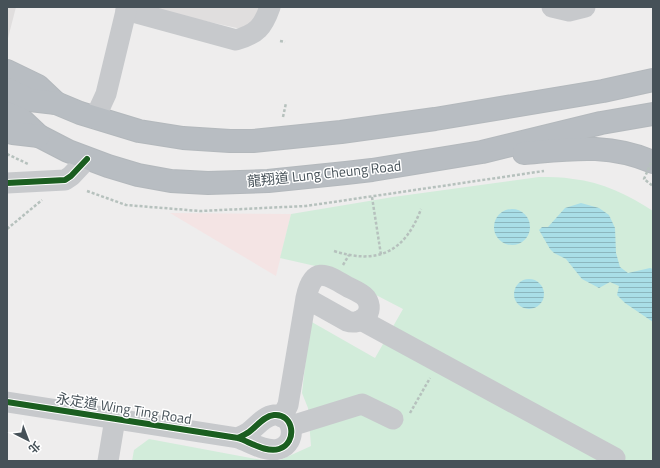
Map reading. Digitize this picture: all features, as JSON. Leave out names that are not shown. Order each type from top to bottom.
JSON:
[{"type":"highway","points":[[7,71],[38,86],[56,103]]},
{"type":"highway","points":[[7,89],[30,100],[56,103],[95,118],[139,131],[168,136],[230,141],[264,140],[341,132],[436,119],[595,92],[653,80]]},
{"type":"highway","name":"龍翔道 Lung Cheung Road","points":[[12,121],[68,151],[87,159],[138,175],[170,181],[257,182],[346,174],[482,152],[601,123],[653,114]]},
{"type":"highway","points":[[482,152],[516,154],[594,148],[620,151],[653,162]]},
{"type":"street","points":[[95,118],[104,101],[127,8],[236,40],[246,37],[260,28],[270,7]]},
{"type":"street","points":[[552,7],[569,11],[585,7]]},
{"type":"street","points":[[7,183],[65,180],[71,176],[87,159]]},
{"type":"street","points":[[287,415],[306,298],[312,280],[318,276],[330,276],[362,294],[366,298],[369,305],[368,312],[365,318],[352,323],[306,298]]},
{"type":"street","points":[[361,320],[615,458]]},
{"type":"street","name":"永定道 Wing Ting Road","points":[[7,402],[238,438],[264,448],[279,449],[286,445],[290,440],[292,433],[287,415]]},
{"type":"street","points":[[238,438],[248,433],[269,416],[287,415],[362,404],[393,419]]},
{"type":"street","points":[[108,461],[115,419]]},
{"type":"path","points":[[280,41],[285,42]]},
{"type":"path","points":[[283,117],[286,103]]},
{"type":"path","points":[[653,158],[644,178],[653,186]]},
{"type":"path","points":[[87,191],[126,204],[200,210],[306,206],[544,171]]},
{"type":"path","points":[[7,229],[46,196]]},
{"type":"path","points":[[372,197],[381,255]]},
{"type":"path","points":[[334,251],[366,257],[381,255],[395,247],[407,236],[416,222],[421,209]]},
{"type":"path","points":[[393,419],[405,421],[431,376]]},
{"type":"shaded area","points":[[7,7],[16,7],[7,42]]},
{"type":"shaded area","points":[[141,7],[265,7],[246,30]]},
{"type":"shaded area","points":[[170,213],[291,214],[276,276]]},
{"type":"green space","points":[[539,177],[565,178],[605,186],[625,195],[653,211],[653,461],[278,461],[311,446],[308,408],[302,393],[310,321],[375,358],[403,309],[324,268],[280,258],[291,214],[393,197]]},
{"type":"green space","points":[[149,439],[267,461],[132,461],[134,450]]},
{"type":"water","points":[[581,203],[599,208],[609,215],[615,228],[616,253],[620,267],[628,273],[650,268],[653,269],[653,322],[625,303],[617,295],[619,286],[610,282],[599,288],[582,279],[566,259],[554,253],[550,249],[539,230],[542,227],[548,227],[565,208]]},
{"type":"water","points":[[512,209],[522,212],[527,217],[530,227],[527,237],[522,242],[512,245],[502,242],[497,237],[494,227],[497,217],[502,212]]},
{"type":"water","points":[[529,279],[535,280],[543,288],[543,300],[535,308],[529,309],[523,308],[515,300],[514,294],[515,288],[523,280]]},
{"type":"cycle path","points":[[7,183],[65,180],[71,176],[87,159]]},
{"type":"cycle path","points":[[7,402],[238,438],[269,450],[279,449],[285,446],[289,441],[291,429],[286,419],[281,416],[274,415],[264,419],[249,432],[238,438]]}]
